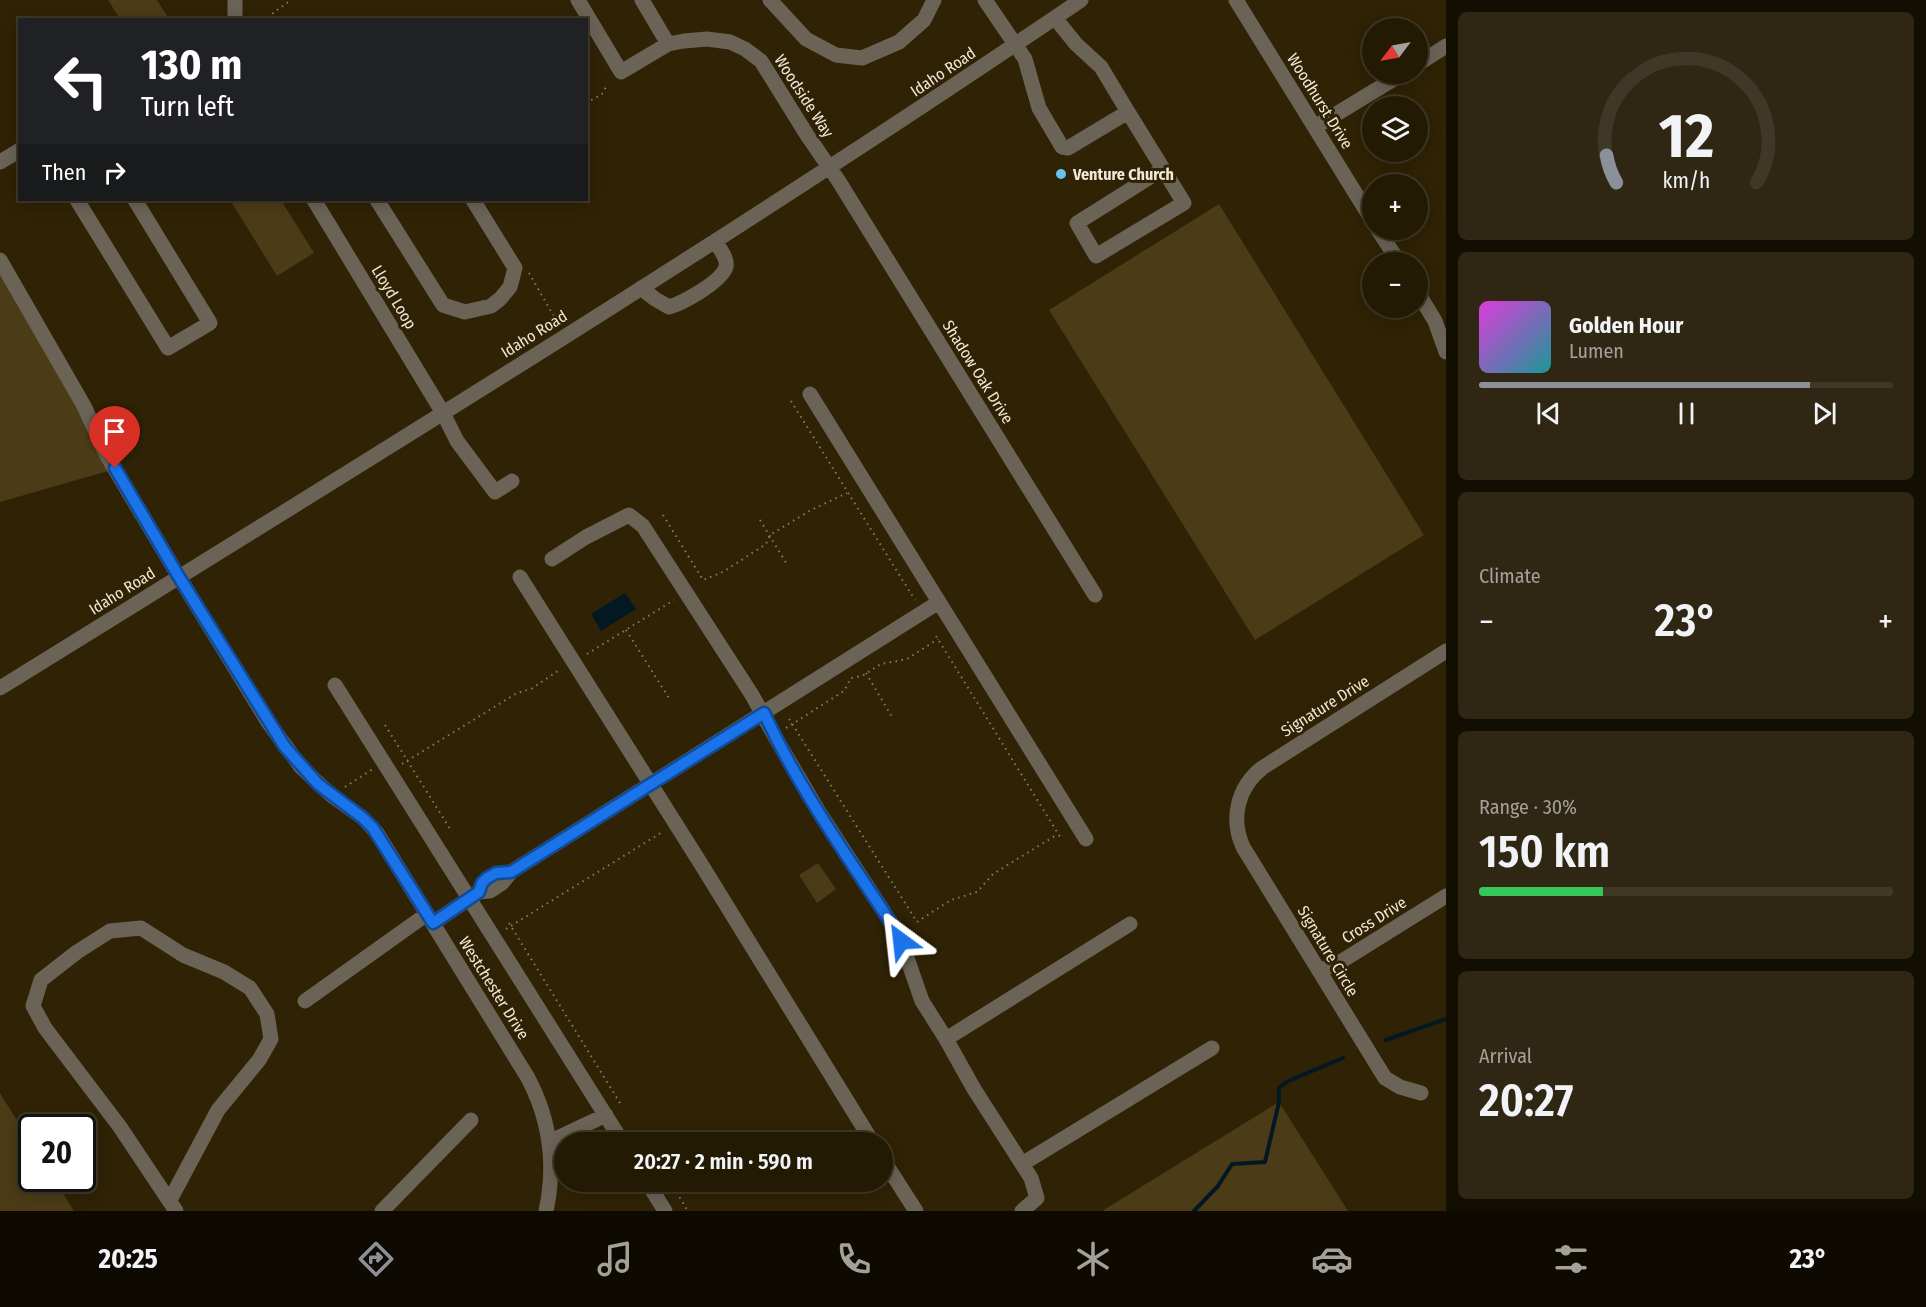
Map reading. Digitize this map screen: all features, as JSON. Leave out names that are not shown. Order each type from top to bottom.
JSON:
[{"type":"street","points":[[235,0],[235,18]]},
{"type":"street","name":"Woodside Way","points":[[578,0],[621,72],[668,44],[703,38],[730,42],[745,49],[761,61],[830,169]]},
{"type":"street","points":[[642,0],[668,44]]},
{"type":"street","points":[[770,0],[806,39],[836,55],[862,58],[899,42],[924,20],[934,0]]},
{"type":"street","points":[[985,0],[1025,59],[1039,108],[1062,147],[1068,148],[1128,112]]},
{"type":"street","name":"Idaho Road","points":[[0,688],[830,169],[1081,0]]},
{"type":"street","name":"Woodhurst Drive","points":[[1236,0],[1362,204]]},
{"type":"street","points":[[1055,18],[1076,44],[1101,67],[1184,203],[1096,256],[1077,223],[1163,169]]},
{"type":"street","points":[[1428,58],[1446,46]]},
{"type":"street","points":[[1315,127],[1386,84]]},
{"type":"street","points":[[0,162],[18,151]]},
{"type":"street","name":"Shadow Oak Drive","points":[[830,169],[1095,595]]},
{"type":"street","points":[[77,201],[168,348],[210,323],[136,201]]},
{"type":"street","name":"Lloyd Loop","points":[[315,201],[443,413],[457,441],[495,492],[512,481]]},
{"type":"street","points":[[378,201],[443,305],[465,312],[482,310],[500,299],[510,287],[515,268],[474,201]]},
{"type":"street","points":[[641,288],[669,307],[702,289],[719,278],[726,267],[726,260],[715,241]]},
{"type":"street","name":"Westchester Drive","points":[[0,260],[84,406],[107,456],[285,747],[301,767],[331,795],[373,828],[528,1078],[540,1105],[549,1142],[551,1172],[546,1211]]},
{"type":"street","points":[[1428,309],[1435,321],[1446,352]]},
{"type":"street","points":[[810,394],[1086,839]]},
{"type":"street","points":[[552,559],[586,537],[629,515],[643,526],[764,713],[774,735],[819,812],[899,935],[922,1001],[974,1089],[1031,1178],[1037,1198],[1022,1211]]},
{"type":"street","points":[[520,577],[676,823],[866,1132]]},
{"type":"street","points":[[305,1001],[430,918],[474,896],[487,878],[496,873],[511,872],[939,602]]},
{"type":"street","name":"Signature Drive","points":[[1238,805],[1242,792],[1250,779],[1262,768],[1446,651]]},
{"type":"street","points":[[335,685],[386,767],[474,896],[493,937],[616,1132]]},
{"type":"street","name":"Signature Circle","points":[[1238,805],[1237,828],[1243,847],[1385,1078],[1400,1087],[1420,1093]]},
{"type":"street","name":"Cross Drive","points":[[1319,971],[1337,964],[1446,896]]},
{"type":"street","points":[[946,1039],[1130,924]]},
{"type":"street","points":[[141,928],[183,955],[224,972],[250,988],[267,1014],[271,1039],[259,1060],[218,1110],[173,1205],[120,1127],[45,1028],[33,1006],[41,980],[77,952],[110,931],[141,928]]},
{"type":"street","points":[[1022,1164],[1212,1048]]},
{"type":"street","points":[[549,1142],[606,1115]]},
{"type":"street","points":[[382,1211],[471,1120]]},
{"type":"street","points":[[893,1175],[916,1211]]},
{"type":"street","points":[[653,1192],[665,1211]]},
{"type":"path","points":[[272,18],[273,13],[291,0]]},
{"type":"path","points":[[588,102],[602,94],[607,85]]},
{"type":"path","points":[[791,401],[915,600]]},
{"type":"path","points":[[663,515],[703,580],[723,572],[751,555],[766,544],[770,535],[811,510],[848,493]]},
{"type":"path","points":[[760,520],[789,566]]},
{"type":"path","points":[[331,795],[386,767],[407,760],[517,693],[531,689],[686,591]]},
{"type":"path","points":[[626,630],[669,698]]},
{"type":"path","points":[[774,735],[844,691],[851,678],[866,673],[881,664],[908,659],[937,637],[1062,840]]},
{"type":"path","points":[[866,673],[892,717]]},
{"type":"path","points":[[789,719],[917,922],[951,900],[981,889],[993,874],[1058,834]]},
{"type":"path","points":[[385,724],[452,832]]},
{"type":"path","points":[[493,937],[676,823]]},
{"type":"path","points":[[510,925],[620,1103]]},
{"type":"path","points":[[676,1192],[688,1211]]},
{"type":"shaded area","points":[[108,0],[157,0],[168,18],[119,18]]},
{"type":"shaded area","points":[[231,201],[282,201],[314,253],[277,276]]},
{"type":"shaded area","points":[[1219,204],[1424,535],[1255,640],[1049,310]]},
{"type":"shaded area","points":[[0,260],[115,469],[0,502]]},
{"type":"shaded area","points":[[818,863],[836,889],[817,903],[799,875]]},
{"type":"shaded area","points":[[0,1093],[18,1122],[18,1192],[62,1192],[74,1211],[0,1211]]},
{"type":"shaded area","points":[[1279,1102],[1348,1211],[1102,1211]]},
{"type":"water","points":[[625,593],[636,609],[601,631],[591,614]]},
{"type":"waterway","points":[[1386,1040],[1446,1019]]},
{"type":"waterway","points":[[1194,1211],[1218,1186],[1232,1164],[1265,1162],[1279,1102],[1279,1088],[1286,1082],[1343,1058]]},
{"type":"place","name":"Venture Church","points":[[1061,174]]},
{"type":"route","points":[[115,468],[179,577],[285,747],[318,784],[373,828],[433,923],[479,892],[482,883],[487,878],[496,873],[511,872],[764,713],[774,735],[819,812],[901,941]]}]
